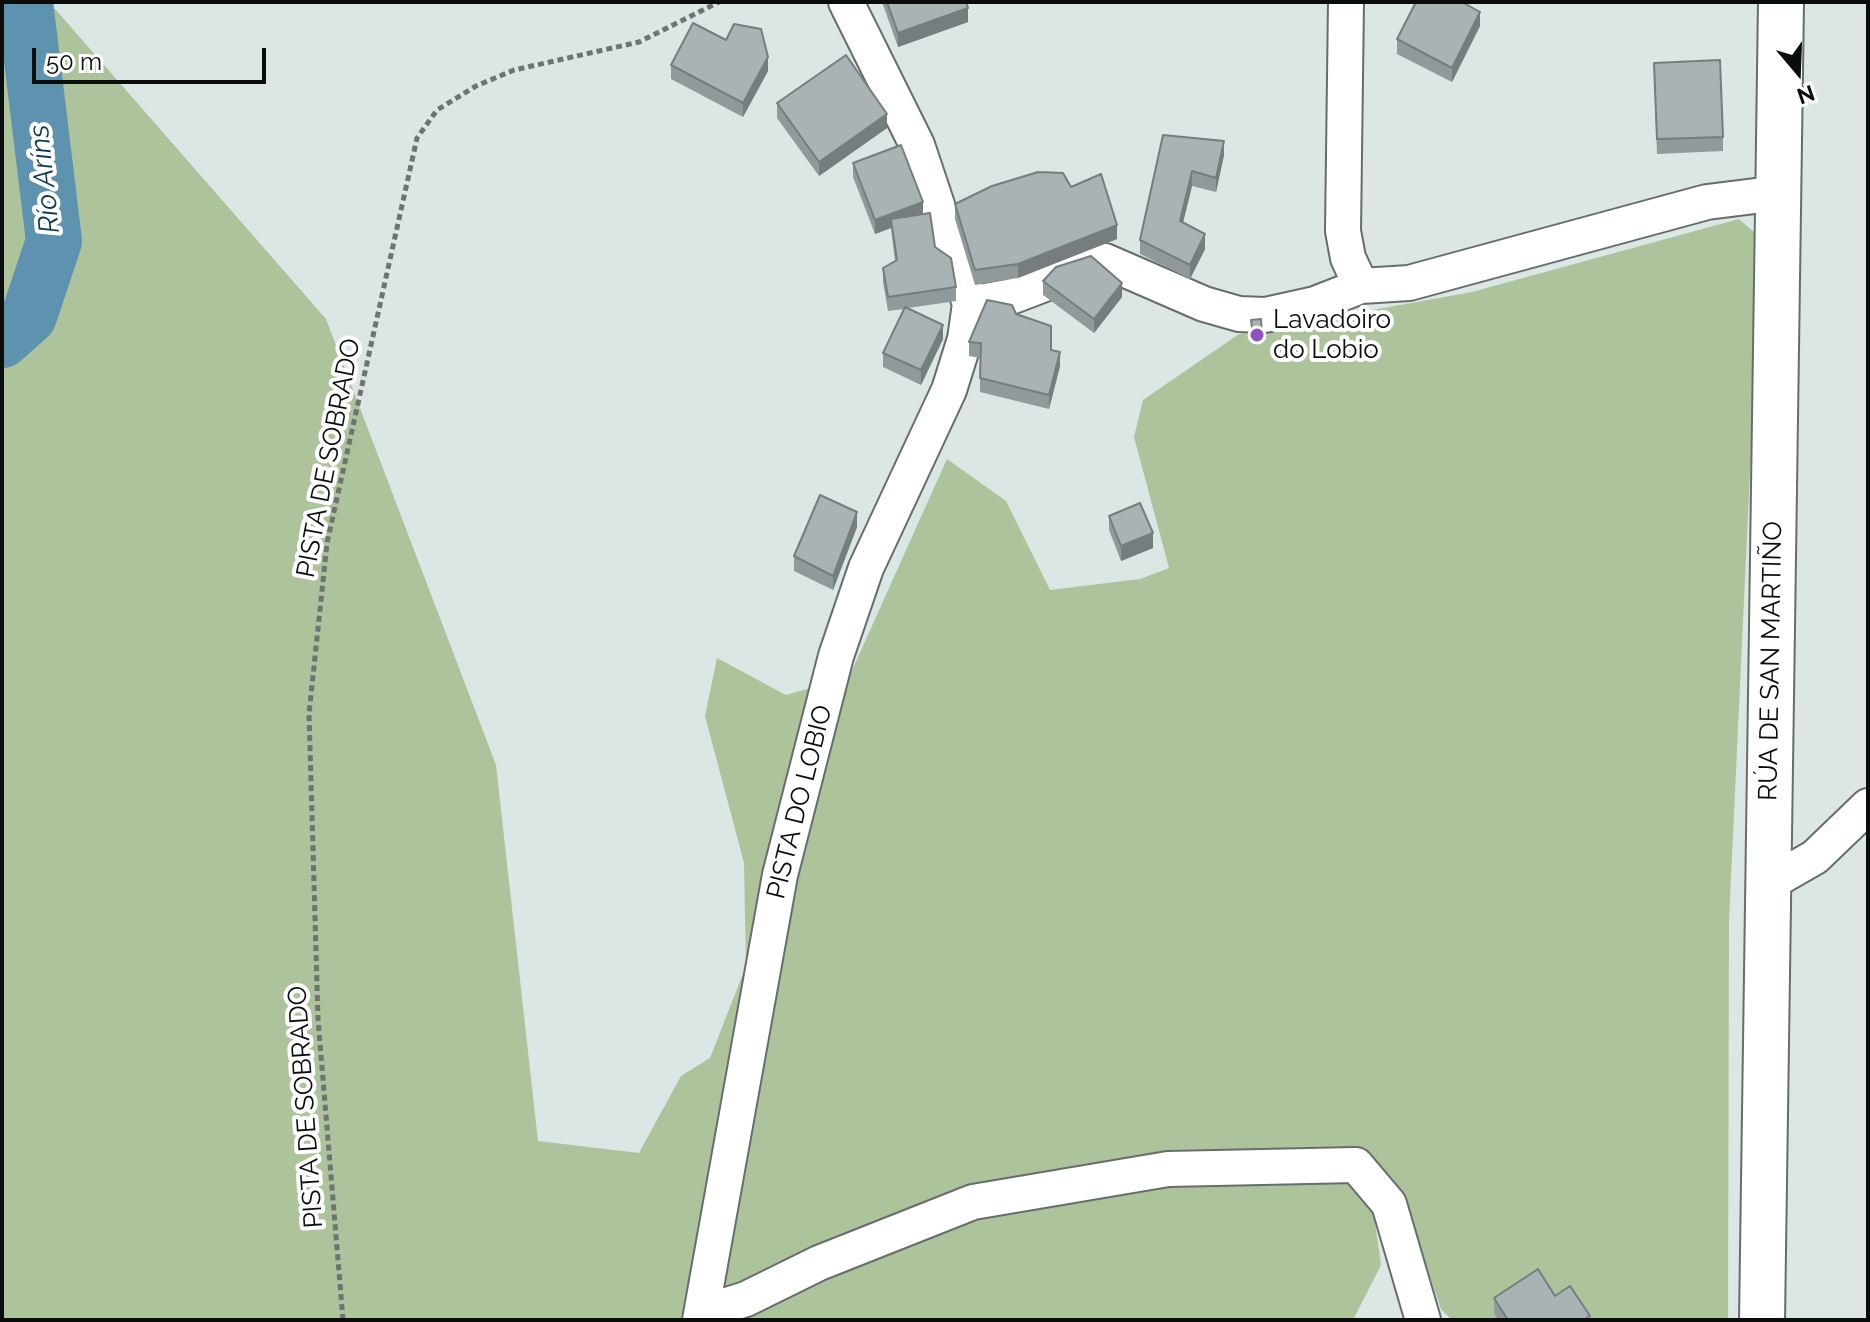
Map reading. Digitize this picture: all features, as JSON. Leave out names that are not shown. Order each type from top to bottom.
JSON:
[{"type":"street","name":"PISTA DO LOBIO","points":[[701,1316],[780,875],[836,656],[866,568],[949,390],[965,339],[970,304],[917,145],[846,2]]},
{"type":"street","points":[[1346,2],[1343,231],[1348,258],[1361,286]]},
{"type":"street","name":"RÚA DE SAN MARTIÑO","points":[[1762,1320],[1781,2]]},
{"type":"street","points":[[970,304],[1013,296],[1105,261],[1204,304],[1239,314],[1265,315],[1315,304],[1361,286],[1409,283],[1707,202],[1779,193]]},
{"type":"street","points":[[1768,884],[1815,857],[1868,806]]},
{"type":"street","points":[[701,1316],[746,1299],[819,1263],[973,1202],[1168,1169],[1356,1165],[1389,1204],[1423,1320]]},
{"type":"path","name":"PISTA DE SOBRADO","points":[[343,1320],[318,1019],[309,714],[327,543],[417,138],[437,110],[476,86],[514,70],[639,42],[719,2]]},
{"type":"green space","points":[[2,2],[49,2],[326,319],[496,765],[538,1141],[639,1153],[681,1076],[710,1058],[746,966],[744,863],[705,716],[717,658],[786,695],[849,677],[947,459],[1006,501],[1050,590],[1140,579],[1169,568],[1134,437],[1143,400],[1239,334],[1472,292],[1739,219],[1761,238],[1729,920],[1728,1320],[1452,1320],[1441,1309],[1402,1195],[1367,1163],[1381,1265],[1353,1320],[2,1320]]},
{"type":"building","points":[[887,2],[966,2],[968,8],[898,33]]},
{"type":"building","points":[[1416,2],[1462,2],[1480,12],[1452,68],[1397,39]]},
{"type":"building","points":[[693,23],[726,40],[734,24],[761,29],[768,57],[743,103],[671,65]]},
{"type":"building","points":[[846,55],[887,114],[819,162],[777,103]]},
{"type":"building","points":[[1720,60],[1723,137],[1657,139],[1654,63]]},
{"type":"building","points":[[1163,135],[1224,141],[1216,178],[1192,171],[1180,221],[1205,234],[1190,265],[1140,240]]},
{"type":"building","points":[[901,145],[923,202],[875,220],[853,163]]},
{"type":"building","points":[[1038,172],[1063,173],[1071,187],[1101,174],[1117,225],[1018,264],[975,270],[955,204],[992,186]]},
{"type":"building","points":[[930,213],[935,247],[951,258],[956,287],[888,297],[883,268],[897,260],[891,219]]},
{"type":"building","points":[[1091,256],[1122,283],[1094,319],[1043,281],[1056,267]]},
{"type":"building","points":[[987,300],[1012,305],[1016,314],[1051,326],[1051,350],[1060,352],[1049,395],[980,378],[981,343],[969,342]]},
{"type":"building","points":[[905,307],[943,325],[921,370],[883,353]]},
{"type":"building","points":[[1261,319],[1262,334],[1253,335],[1251,320]]},
{"type":"building","points":[[820,495],[857,512],[833,576],[794,556]]},
{"type":"building","points":[[1140,503],[1153,533],[1121,546],[1109,516]]},
{"type":"building","points":[[1538,1269],[1555,1296],[1570,1286],[1590,1316],[1583,1320],[1508,1320],[1494,1298]]},
{"type":"waterway","name":"Río Aríns","points":[[2,340],[29,316],[54,241],[25,2]]},
{"type":"place","name":"Lavadoiro do Lobio","points":[[1257,335]]}]
